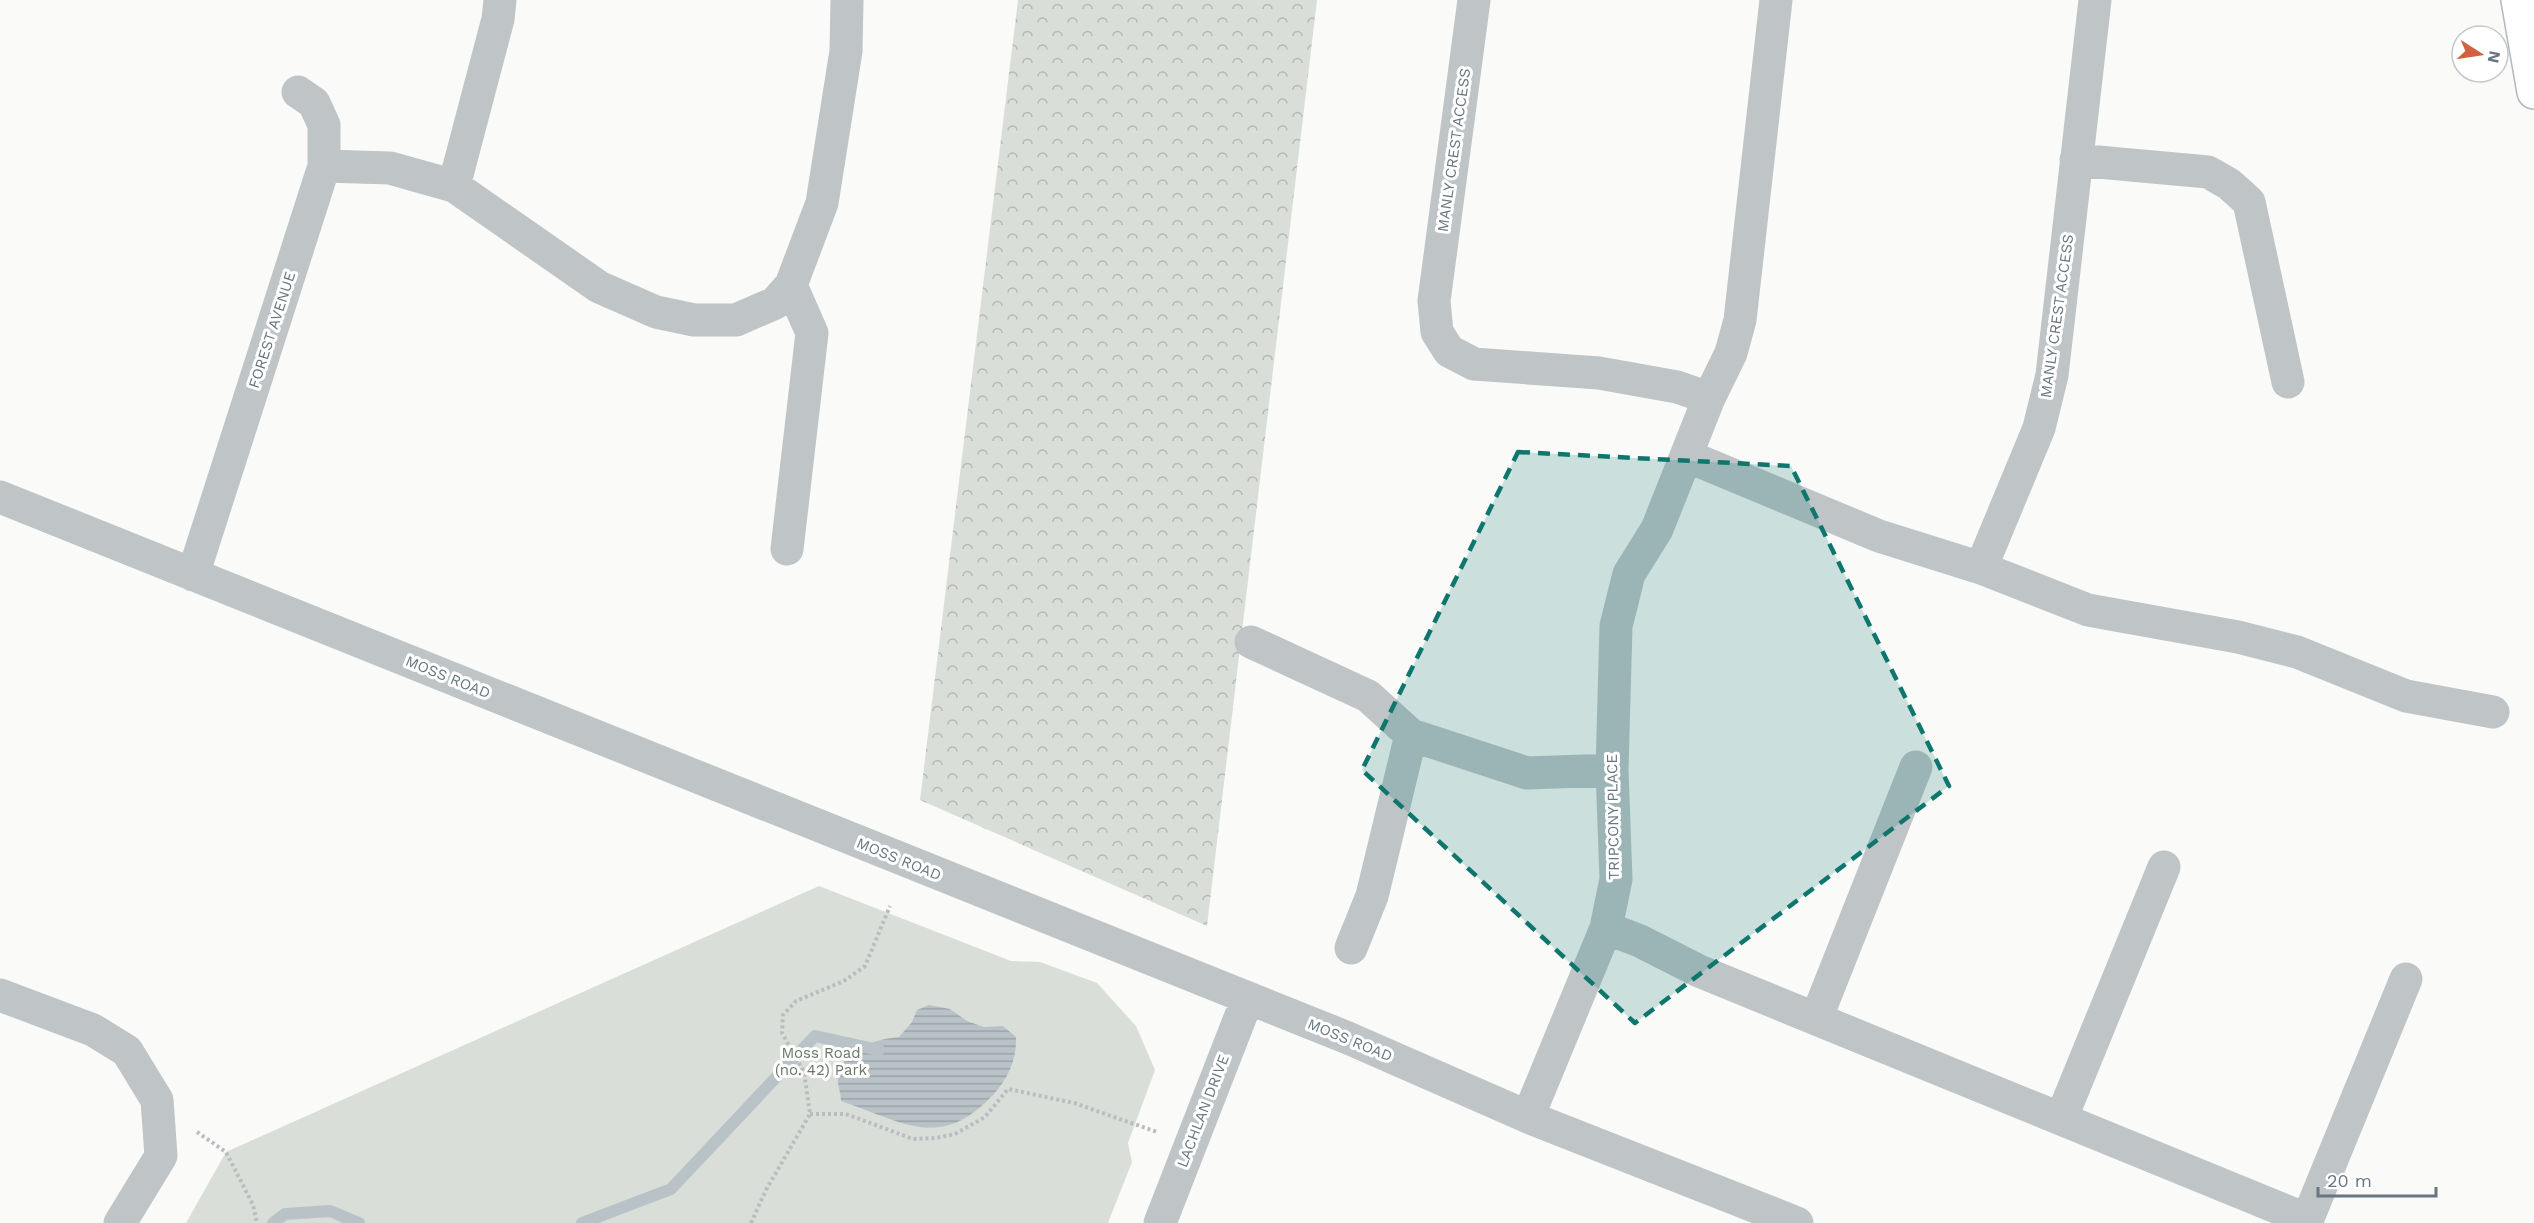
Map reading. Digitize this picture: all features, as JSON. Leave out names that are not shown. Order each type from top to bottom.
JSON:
[{"type":"main road","points":[[2518,0],[2534,92]]},
{"type":"street","points":[[454,186],[498,19],[500,0]]},
{"type":"street","points":[[324,165],[390,168],[454,186],[599,287],[656,312],[693,320],[736,320],[775,303],[791,285],[822,203],[846,51],[847,0]]},
{"type":"street","name":"MANLY CREST ACCESS","points":[[1474,0],[1434,301],[1437,332],[1449,351],[1474,364],[1599,373],[1677,387],[1708,399]]},
{"type":"street","name":"TRIPCONY PLACE","points":[[1528,1117],[1606,928],[1616,879],[1612,770],[1616,626],[1629,574],[1657,529],[1708,399],[1731,353],[1740,321],[1776,0]]},
{"type":"street","name":"MANLY CREST ACCESS","points":[[1981,568],[2039,429],[2052,375],[2095,0]]},
{"type":"street","name":"FOREST AVENUE","points":[[193,575],[324,165],[324,125],[314,103],[298,92]]},
{"type":"street","points":[[2076,160],[2208,172],[2229,184],[2249,202],[2288,382]]},
{"type":"street","points":[[787,549],[812,333],[791,285]]},
{"type":"street","points":[[1687,456],[1879,536],[1981,568],[2088,610],[2248,639],[2297,652],[2406,696],[2493,712]]},
{"type":"street","name":"MOSS ROAD","points":[[0,497],[1247,1000],[1348,1038],[1528,1117],[1797,1223]]},
{"type":"street","points":[[1251,642],[1368,696],[1411,735],[1527,773],[1612,770]]},
{"type":"street","points":[[1351,948],[1372,896],[1411,735]]},
{"type":"street","points":[[1816,1019],[1916,767]]},
{"type":"street","points":[[2061,1119],[2164,867]]},
{"type":"street","points":[[1606,928],[1640,941],[1699,971],[2307,1221],[2406,979]]},
{"type":"street","points":[[0,995],[93,1030],[127,1051],[157,1100],[161,1156],[120,1223]]},
{"type":"street","name":"LACHLAN DRIVE","points":[[1160,1223],[1247,1000]]},
{"type":"path","points":[[751,1223],[766,1190],[810,1114],[804,1072],[782,1033],[783,1015],[796,1001],[844,981],[865,966],[890,906]]},
{"type":"path","points":[[810,1114],[846,1114],[913,1140],[936,1138],[956,1134],[985,1117],[1008,1089],[1074,1103],[1162,1134]]},
{"type":"path","points":[[191,1128],[226,1152],[253,1205],[257,1223]]},
{"type":"highlighted area","points":[[1518,452],[1791,466],[1949,786],[1635,1023],[1362,770]]},
{"type":"green space","points":[[1018,0],[1317,0],[1207,926],[920,800]]},
{"type":"green space","name":"Moss Road (no. 42) Park","points":[[819,886],[1011,961],[1040,962],[1097,983],[1136,1026],[1155,1070],[1128,1143],[1132,1162],[1108,1223],[186,1223],[226,1152]]},
{"type":"shaded area","points":[[929,1005],[950,1009],[967,1021],[984,1027],[1003,1026],[1016,1037],[1011,1068],[993,1095],[974,1112],[955,1123],[937,1127],[920,1127],[901,1123],[841,1101],[838,1078],[846,1060],[861,1047],[870,1043],[899,1037],[912,1022],[917,1010]]},
{"type":"waterway","points":[[582,1223],[671,1189],[815,1036],[879,1050]]},
{"type":"waterway","points":[[273,1223],[285,1214],[330,1211],[359,1223]]}]
